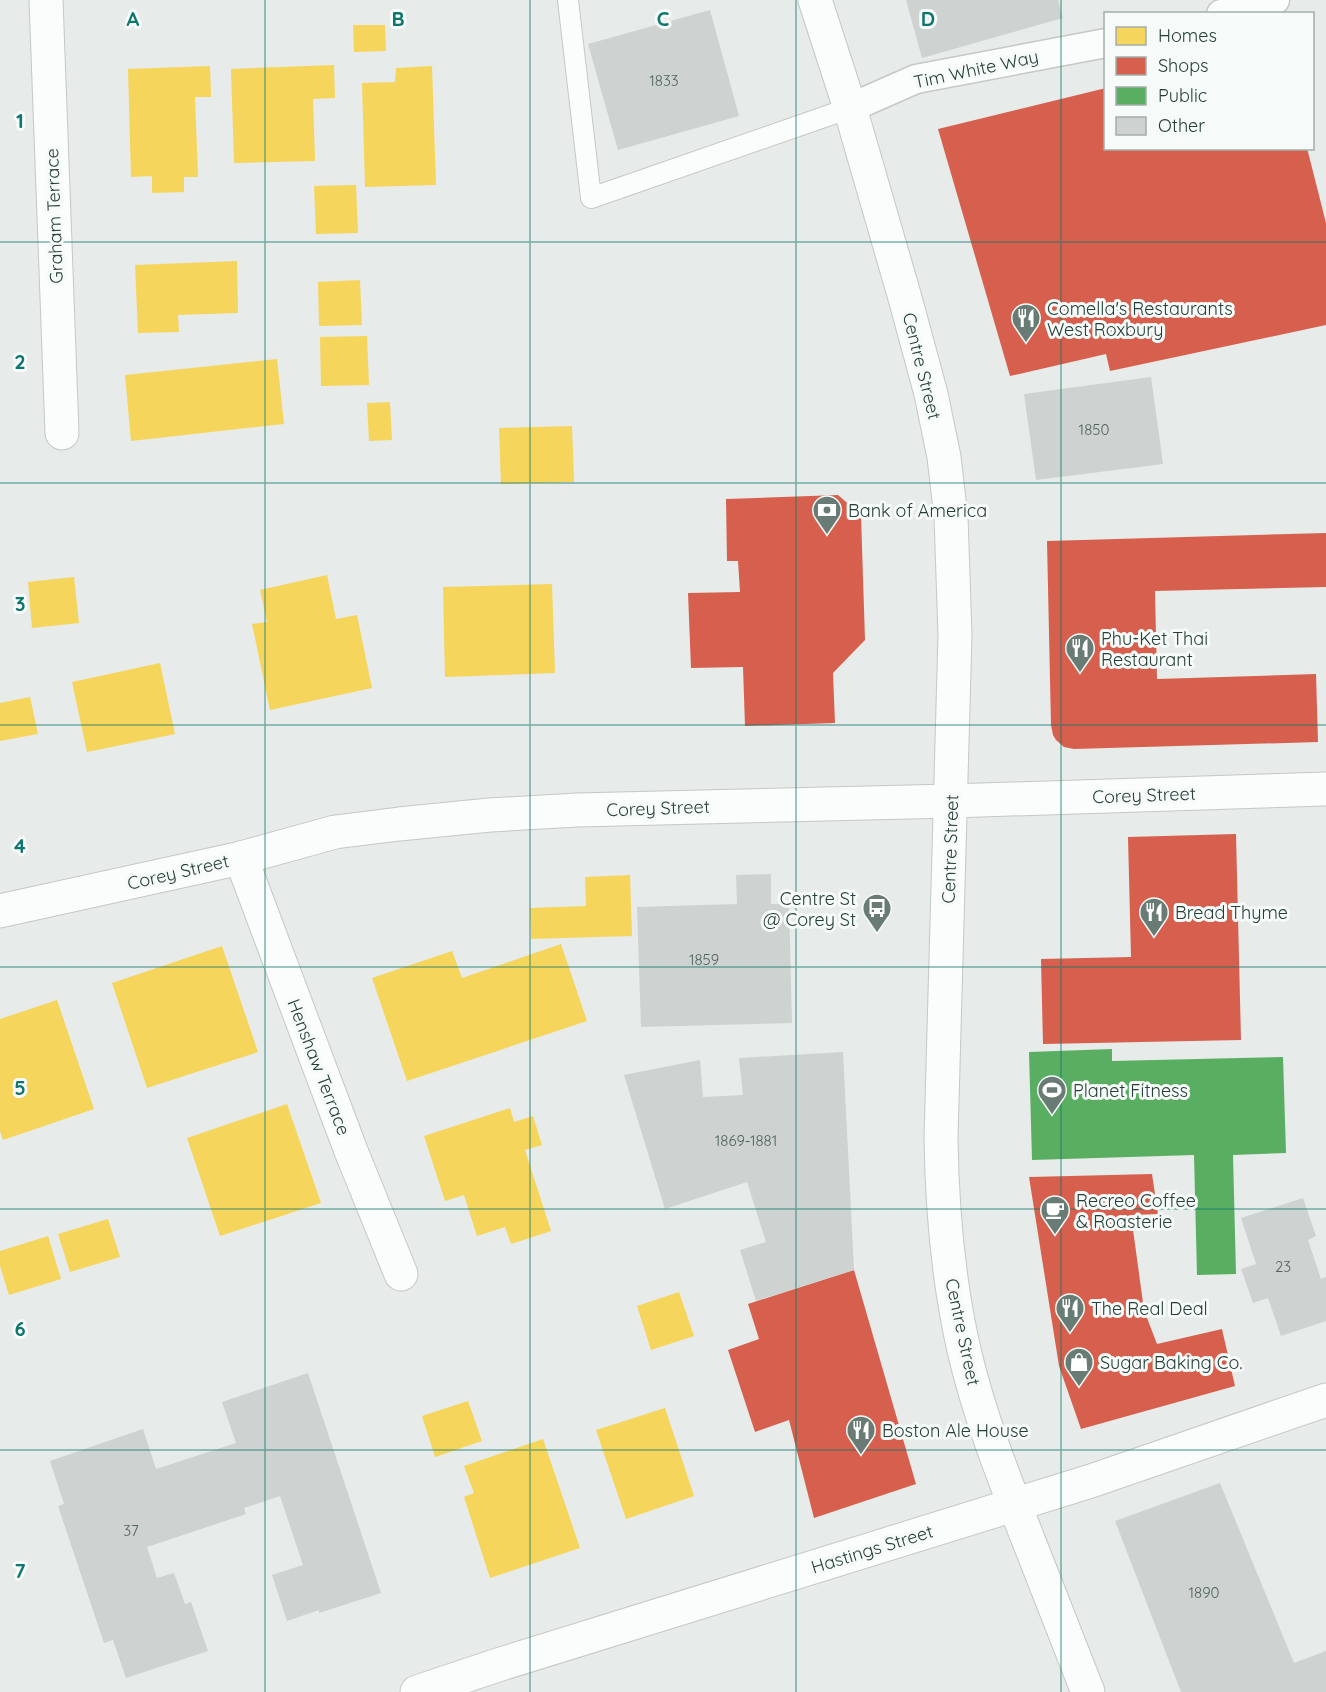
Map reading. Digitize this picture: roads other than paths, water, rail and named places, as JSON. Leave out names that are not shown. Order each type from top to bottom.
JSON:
[{"type":"street","name":"Graham Terrace","points":[[46,0],[62,433]]},
{"type":"street","name":"Centre Street","points":[[815,0],[850,108],[931,394],[944,457],[951,517],[955,635],[941,1138],[942,1198],[947,1254],[964,1352],[992,1442],[1088,1692]]},
{"type":"street","points":[[1229,12],[1275,0]]},
{"type":"street","name":"Tim White Way","points":[[850,108],[916,79],[1104,42]]},
{"type":"street","name":"Corey Street","points":[[0,911],[241,858],[335,832],[490,815],[578,810],[1326,789]]},
{"type":"street","name":"Henshaw Terrace","points":[[241,858],[351,1151],[401,1274]]},
{"type":"street","name":"Hastings Street","points":[[417,1692],[1117,1473],[1326,1400]]},
{"type":"lane","points":[[568,0],[591,198],[850,108]]},
{"type":"place","name":"Comella's Restaurants West Roxbury","points":[[1026,344]]},
{"type":"place","name":"Bank of America","points":[[827,536]]},
{"type":"place","name":"Phu-Ket Thai Restaurant","points":[[1080,674]]},
{"type":"place","name":"Centre St @ Corey St","points":[[877,934]]},
{"type":"place","name":"Bread Thyme","points":[[1154,938]]},
{"type":"place","name":"Planet Fitness","points":[[1052,1116]]},
{"type":"place","name":"Recreo Coffee & Roasterie","points":[[1055,1236]]},
{"type":"place","name":"The Real Deal","points":[[1070,1334]]},
{"type":"place","name":"Sugar Baking Co.","points":[[1079,1388]]},
{"type":"place","name":"Boston Ale House","points":[[861,1456]]}]
